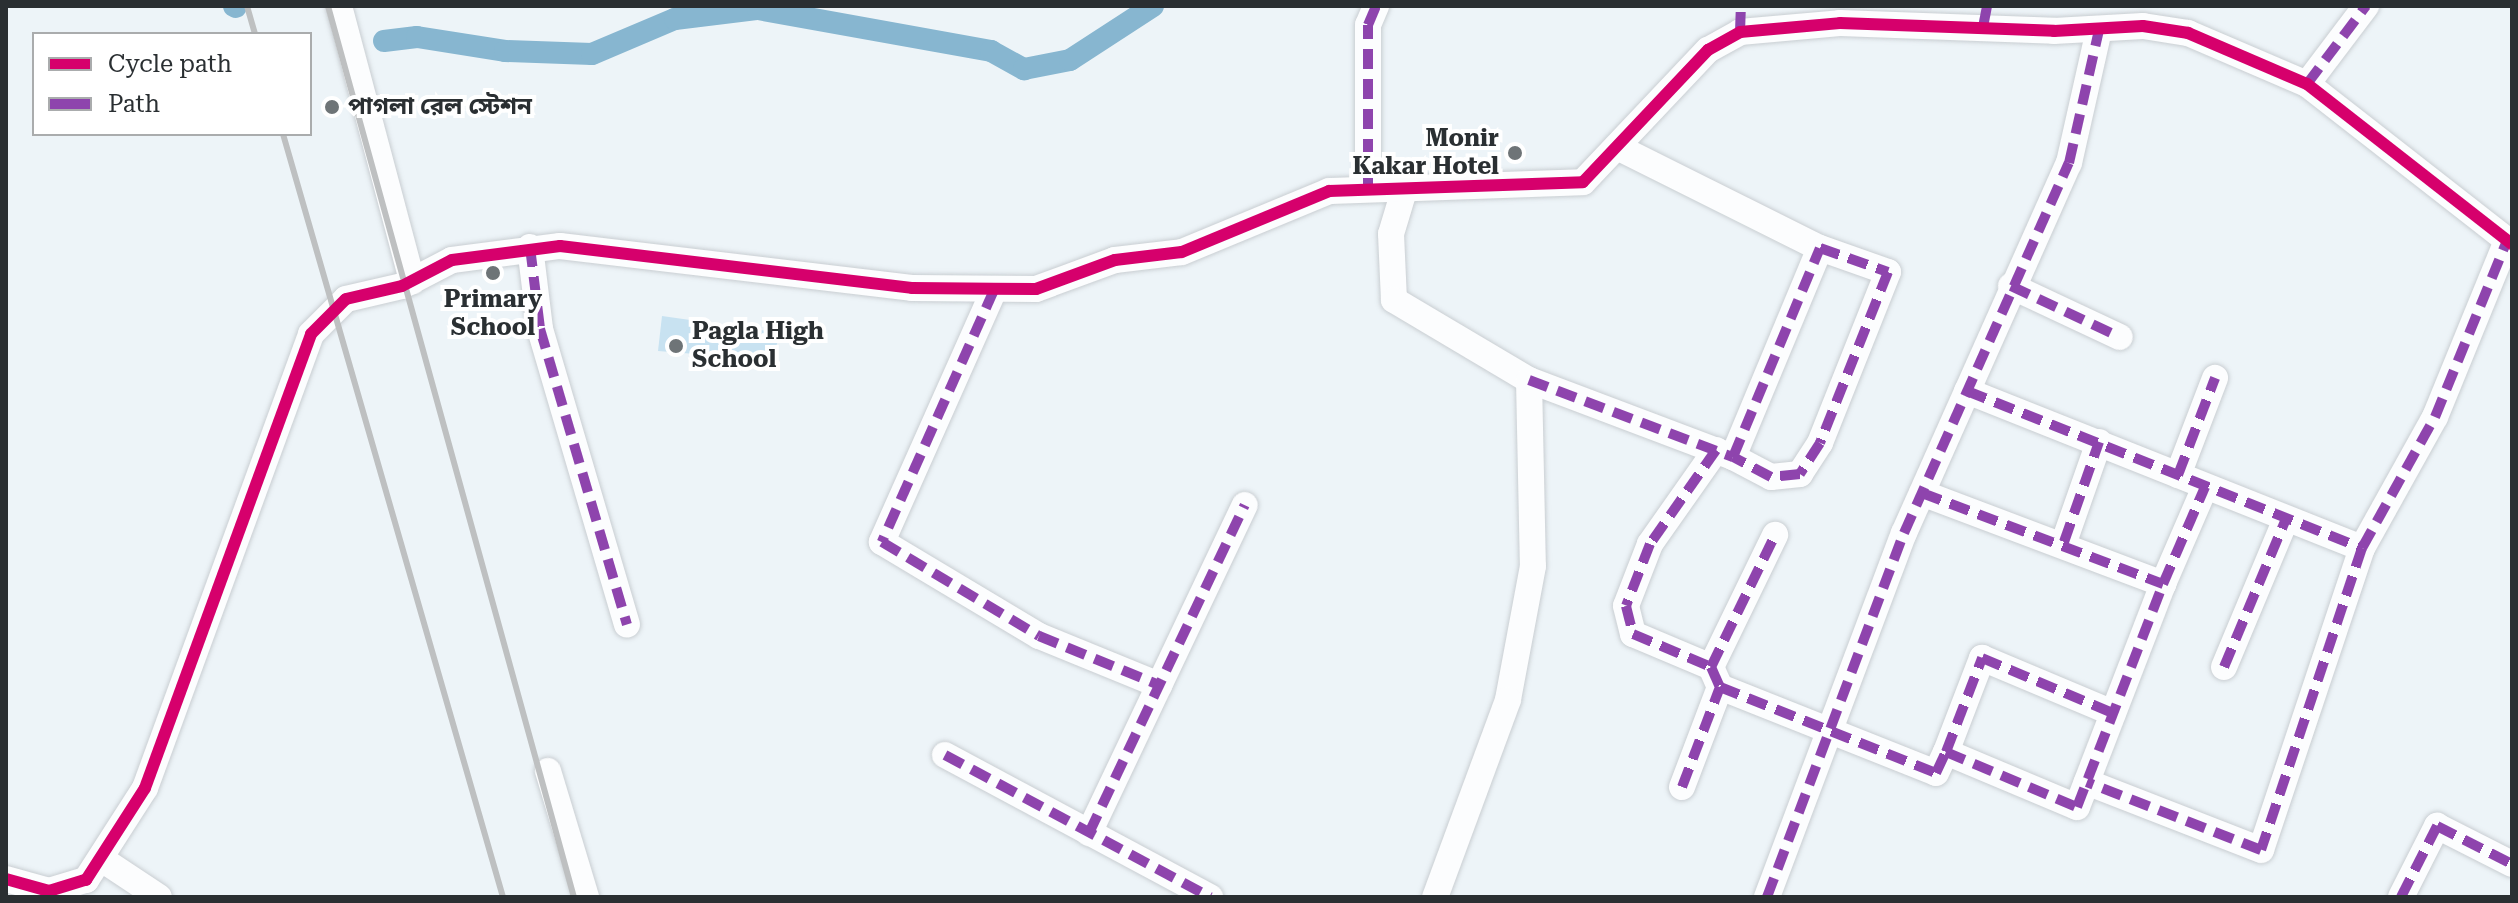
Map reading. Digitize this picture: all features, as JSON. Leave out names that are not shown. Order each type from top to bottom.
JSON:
[{"type":"street","points":[[339,6],[412,281]]},
{"type":"street","points":[[1368,189],[1368,25],[1376,6]]},
{"type":"street","points":[[2307,84],[2366,6]]},
{"type":"street","points":[[6,879],[67,894],[103,860],[174,723],[311,334],[346,299],[412,281],[452,260],[530,247],[912,288],[1036,289],[1115,260],[1182,252],[1291,201],[1406,184],[1558,188],[1583,182],[1685,70],[1741,19],[1840,23],[1985,17],[2099,30],[2143,26],[2188,33],[2307,84],[2510,242],[2435,417],[2362,548],[2261,850],[2087,782]]},
{"type":"street","points":[[1767,897],[1827,733],[1922,493],[2011,286],[2069,163],[2099,30]]},
{"type":"street","points":[[1406,184],[1391,234],[1394,300],[1529,380],[1725,453],[1771,477],[1800,474],[1841,395],[1888,272],[1820,248],[1617,147]]},
{"type":"street","points":[[530,247],[540,329],[627,624]]},
{"type":"street","points":[[1820,248],[1725,453],[1650,544],[1626,606],[1633,634],[1827,733],[1936,773],[1982,658],[2113,713]]},
{"type":"street","points":[[2011,286],[2120,337]]},
{"type":"street","points":[[994,290],[882,542],[1039,636],[1159,685]]},
{"type":"street","points":[[2178,475],[2215,378]]},
{"type":"street","points":[[1435,897],[1508,700],[1533,566],[1529,380]]},
{"type":"street","points":[[1967,391],[2362,548]]},
{"type":"street","points":[[2064,542],[2099,442]]},
{"type":"street","points":[[1946,752],[2077,807],[2163,584],[2205,487]]},
{"type":"street","points":[[1922,493],[2064,542],[2163,584]]},
{"type":"street","points":[[1089,833],[1245,505]]},
{"type":"street","points":[[2224,667],[2286,519]]},
{"type":"street","points":[[1682,787],[1716,677],[1775,535]]},
{"type":"street","points":[[945,755],[1210,897]]},
{"type":"street","points":[[548,771],[586,897]]},
{"type":"street","points":[[2401,897],[2437,826],[2512,864]]},
{"type":"street","points":[[103,860],[159,897]]},
{"type":"shaded area","points":[[662,316],[781,333],[771,360],[658,351]]},
{"type":"waterway","points":[[384,41],[417,37],[505,51],[592,54],[675,19],[758,9],[991,51],[1024,69],[1070,60],[1153,6]]},
{"type":"railway","points":[[247,6],[254,32]]},
{"type":"railway","points":[[328,6],[574,897]]},
{"type":"railway","points":[[284,136],[503,897]]},
{"type":"marked path","points":[[1368,189],[1368,25],[1376,6]]},
{"type":"marked path","points":[[1740,32],[1741,6]]},
{"type":"marked path","points":[[1983,27],[1987,6]]},
{"type":"marked path","points":[[2307,84],[2366,6]]},
{"type":"marked path","points":[[1767,897],[1904,533],[2069,163],[2099,30]]},
{"type":"marked path","points":[[2362,548],[2435,417],[2507,241]]},
{"type":"marked path","points":[[530,247],[540,329],[627,624]]},
{"type":"marked path","points":[[1529,380],[1733,457],[1820,248],[1888,272],[1820,443],[1800,474],[1771,477],[1733,457]]},
{"type":"marked path","points":[[2011,286],[2120,337]]},
{"type":"marked path","points":[[994,290],[882,542],[1039,636],[1159,685]]},
{"type":"marked path","points":[[2178,475],[2215,378]]},
{"type":"marked path","points":[[1967,391],[2362,548],[2261,850],[2087,782]]},
{"type":"marked path","points":[[2064,542],[2099,442]]},
{"type":"marked path","points":[[1716,450],[1650,544],[1626,606],[1633,634],[1711,667],[1720,687]]},
{"type":"marked path","points":[[1922,493],[2163,584],[2205,487]]},
{"type":"marked path","points":[[1089,833],[1245,505]]},
{"type":"marked path","points":[[2224,667],[2286,519]]},
{"type":"marked path","points":[[1711,667],[1775,535]]},
{"type":"marked path","points":[[1682,787],[1720,687],[1936,773],[1946,752],[2077,807],[2163,584]]},
{"type":"marked path","points":[[1946,752],[1982,658],[2113,713]]},
{"type":"marked path","points":[[945,755],[1210,897]]},
{"type":"marked path","points":[[2401,897],[2437,826],[2512,864]]},
{"type":"cycle path","points":[[6,879],[49,891],[86,880],[145,788],[311,334],[346,299],[402,286],[452,260],[560,246],[912,288],[1036,289],[1115,260],[1182,252],[1329,191],[1583,182],[1708,50],[1740,32],[1840,23],[2054,31],[2143,26],[2188,33],[2307,84],[2512,244]]},
{"type":"place","name":"পাগলা রেল স্টেশন","points":[[332,107]]},
{"type":"place","name":"Monir Kakar Hotel","points":[[1515,153]]},
{"type":"place","name":"Primary School","points":[[493,273]]},
{"type":"place","name":"Pagla High School","points":[[676,346]]}]
